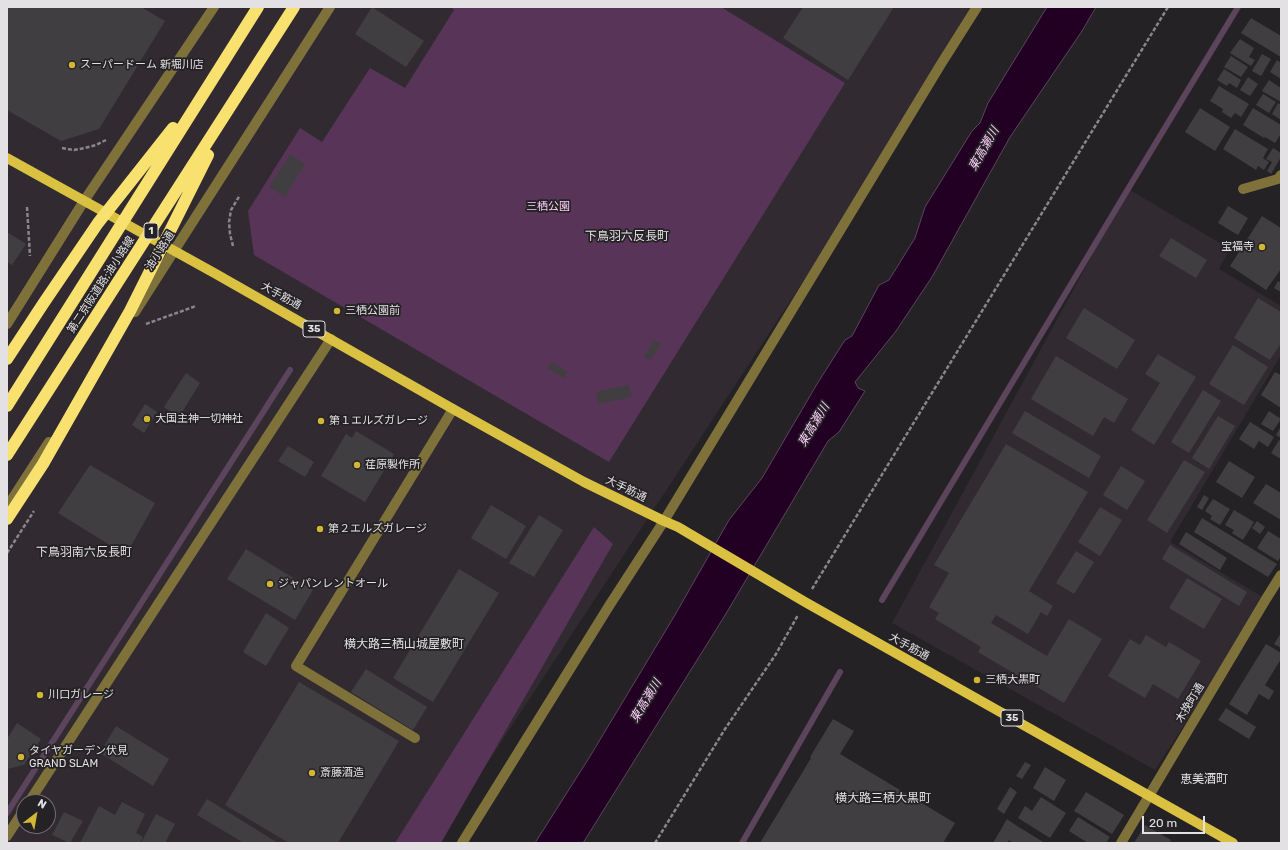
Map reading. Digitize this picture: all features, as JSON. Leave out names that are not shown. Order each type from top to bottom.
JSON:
[{"type":"highway","name":"第二京阪道路;油小路線","points":[[7,406],[258,7]]},
{"type":"highway","name":"第二京阪道路;油小路線","points":[[7,455],[238,97],[294,7]]},
{"type":"highway","points":[[7,359],[98,223],[211,80]]},
{"type":"highway","points":[[7,519],[43,464],[130,311],[238,97]]},
{"type":"main road","name":"大手筋通","points":[[7,158],[584,482],[678,527],[805,602],[1233,843]]},
{"type":"street","points":[[7,324],[84,201],[214,7]]},
{"type":"street","name":"油小路通","points":[[7,507],[175,251],[330,7]]},
{"type":"street","points":[[462,843],[609,606],[664,521],[977,7]]},
{"type":"street","points":[[1243,189],[1278,179],[1281,175]]},
{"type":"street","points":[[34,794],[331,339]]},
{"type":"street","points":[[415,738],[296,666],[453,409]]},
{"type":"street","name":"木挽町通","points":[[1121,843],[1281,576]]},
{"type":"street","points":[[7,836],[16,822]]},
{"type":"path","points":[[655,843],[725,729],[776,654],[817,579],[1168,7]]},
{"type":"path","points":[[62,148],[74,150],[85,148],[96,145],[110,136]]},
{"type":"path","points":[[233,246],[230,234],[230,222],[232,210],[240,194]]},
{"type":"path","points":[[27,207],[31,262]]},
{"type":"path","points":[[140,327],[196,306]]},
{"type":"path","points":[[7,554],[36,508]]},
{"type":"shaded area","points":[[7,7],[983,7],[435,843],[7,843]]},
{"type":"shaded area","points":[[1128,189],[1230,249],[1219,269],[1281,306],[1281,355],[1170,542],[1266,599],[1155,770],[892,623]]},
{"type":"green space","name":"三栖公園","points":[[451,7],[721,7],[845,83],[609,462],[254,255],[248,211],[300,128],[322,142],[370,68],[405,88],[454,10]]},
{"type":"green space","points":[[594,527],[613,544],[441,843],[395,843]]},
{"type":"water","name":"東高瀬川","points":[[1047,7],[1096,7],[1082,31],[1010,137],[932,277],[896,331],[855,382],[858,388],[865,391],[839,432],[828,441],[727,612],[583,843],[535,843],[589,758],[675,615],[729,520],[762,478],[817,384],[845,340],[852,336],[879,285],[889,280],[915,238],[925,207],[972,131],[980,123],[988,103]]},
{"type":"building","name":"スーパードーム 新堀川店","points":[[7,7],[141,7],[165,21],[99,129],[61,141],[7,110]]},
{"type":"building","points":[[372,7],[424,41],[406,67],[355,34]]},
{"type":"building","points":[[803,7],[894,7],[848,80],[783,38]]},
{"type":"building","points":[[1251,18],[1281,36],[1281,57],[1241,33]]},
{"type":"building","points":[[1240,39],[1254,48],[1249,57],[1255,60],[1251,66],[1230,53]]},
{"type":"building","points":[[1262,54],[1271,59],[1261,76],[1252,71]]},
{"type":"building","points":[[1231,56],[1248,67],[1241,77],[1224,67]]},
{"type":"building","points":[[1277,60],[1281,63],[1281,79],[1270,72]]},
{"type":"building","points":[[1224,69],[1241,80],[1237,88],[1229,83],[1227,86],[1217,80]]},
{"type":"building","points":[[1248,77],[1258,84],[1250,96],[1240,90]]},
{"type":"building","points":[[1269,80],[1281,88],[1281,102],[1262,91]]},
{"type":"building","points":[[1219,86],[1249,104],[1241,117],[1235,113],[1231,118],[1222,112],[1223,109],[1210,101]]},
{"type":"building","points":[[1263,94],[1276,102],[1269,113],[1256,105]]},
{"type":"building","points":[[1278,103],[1281,105],[1281,120],[1272,114]]},
{"type":"building","points":[[1200,108],[1230,127],[1215,151],[1185,132]]},
{"type":"building","points":[[1253,108],[1281,125],[1281,134],[1275,143],[1243,125]]},
{"type":"building","points":[[1235,129],[1268,149],[1263,158],[1269,162],[1264,170],[1258,166],[1256,170],[1223,149]]},
{"type":"building","points":[[1273,148],[1281,153],[1281,157],[1271,174],[1267,171],[1272,162],[1266,159]]},
{"type":"building","points":[[290,154],[305,164],[285,197],[269,187]]},
{"type":"building","points":[[1228,206],[1248,218],[1238,235],[1218,223]]},
{"type":"building","name":"宝福寺","points":[[1262,216],[1281,228],[1281,269],[1266,290],[1230,266]]},
{"type":"building","points":[[7,232],[26,244],[12,265],[7,262]]},
{"type":"building","points":[[1171,238],[1207,260],[1196,278],[1159,256]]},
{"type":"building","points":[[1278,281],[1281,283],[1281,292],[1274,288]]},
{"type":"building","points":[[1258,298],[1281,312],[1281,343],[1270,360],[1234,338]]},
{"type":"building","points":[[1084,308],[1135,340],[1117,369],[1066,338]]},
{"type":"building","points":[[654,340],[661,344],[651,360],[644,357]]},
{"type":"building","points":[[1233,345],[1268,367],[1244,405],[1209,384]]},
{"type":"building","points":[[1158,354],[1196,377],[1154,445],[1131,430],[1160,383],[1145,374]]},
{"type":"building","points":[[1056,356],[1128,399],[1114,423],[1104,417],[1093,436],[1031,399]]},
{"type":"building","points":[[551,362],[568,372],[564,378],[547,368]]},
{"type":"building","points":[[1275,372],[1281,375],[1281,408],[1261,395]]},
{"type":"building","points":[[186,373],[200,383],[179,417],[164,407]]},
{"type":"building","points":[[629,385],[632,397],[598,404],[596,392]]},
{"type":"building","points":[[1203,390],[1221,401],[1189,453],[1171,442]]},
{"type":"building","points":[[145,404],[157,412],[144,433],[132,425]]},
{"type":"building","points":[[1025,411],[1101,456],[1089,478],[1012,433]]},
{"type":"building","points":[[1269,411],[1281,419],[1273,431],[1261,424]]},
{"type":"building","points":[[1218,416],[1235,426],[1209,469],[1192,458]]},
{"type":"building","points":[[1250,422],[1274,437],[1268,447],[1259,441],[1254,449],[1239,439]]},
{"type":"building","points":[[1281,426],[1281,438],[1276,435]]},
{"type":"building","name":"荏原製作所","points":[[356,431],[394,454],[365,502],[321,476],[346,434],[352,438]]},
{"type":"building","points":[[1279,440],[1281,441],[1281,459],[1271,453]]},
{"type":"building","points":[[1006,444],[1088,492],[1029,591],[1053,606],[1047,616],[1041,612],[1028,634],[996,615],[991,623],[1047,656],[1069,619],[1102,639],[1064,703],[978,652],[981,647],[935,619],[939,613],[929,607],[949,573],[934,565]]},
{"type":"building","points":[[288,446],[314,462],[305,477],[278,461]]},
{"type":"building","points":[[1184,460],[1205,472],[1167,533],[1147,520]]},
{"type":"building","points":[[1229,461],[1255,477],[1242,498],[1216,482]]},
{"type":"building","points":[[90,465],[155,503],[126,555],[58,513]]},
{"type":"building","points":[[1121,466],[1145,481],[1127,510],[1103,495]]},
{"type":"building","points":[[1266,484],[1281,493],[1281,520],[1253,503]]},
{"type":"building","points":[[1204,495],[1209,498],[1202,510],[1197,507]]},
{"type":"building","points":[[1213,499],[1230,509],[1220,525],[1210,519],[1212,516],[1205,511]]},
{"type":"building","points":[[491,505],[526,526],[506,559],[471,538]]},
{"type":"building","points":[[1100,507],[1122,520],[1100,556],[1078,542]]},
{"type":"building","points":[[1234,510],[1254,522],[1243,540],[1232,533],[1234,530],[1225,525]]},
{"type":"building","points":[[539,515],[563,530],[534,577],[509,563]]},
{"type":"building","points":[[1202,518],[1277,564],[1268,577],[1194,532]]},
{"type":"building","points":[[1257,521],[1265,527],[1260,534],[1252,528]]},
{"type":"building","points":[[1268,531],[1281,539],[1281,556],[1278,561],[1257,548]]},
{"type":"building","points":[[1186,532],[1227,558],[1220,570],[1179,544]]},
{"type":"building","points":[[1170,545],[1247,592],[1239,606],[1162,559]]},
{"type":"building","name":"ジャパンレントオール","points":[[246,549],[313,590],[295,620],[227,579]]},
{"type":"building","points":[[1076,551],[1094,562],[1074,594],[1056,583]]},
{"type":"building","points":[[459,569],[499,593],[433,702],[393,678]]},
{"type":"building","points":[[1187,578],[1222,599],[1204,629],[1169,608]]},
{"type":"building","points":[[266,613],[289,628],[266,666],[243,652]]},
{"type":"building","points":[[1281,633],[1281,648],[1274,644]]},
{"type":"building","points":[[1146,635],[1166,647],[1169,642],[1201,661],[1178,699],[1153,684],[1145,698],[1108,676],[1130,639],[1140,645]]},
{"type":"building","points":[[1266,644],[1281,653],[1281,659],[1265,685],[1274,691],[1269,700],[1259,694],[1247,715],[1229,704]]},
{"type":"building","points":[[366,669],[427,707],[413,730],[351,692]]},
{"type":"building","name":"斎藤酒造","points":[[299,682],[399,741],[338,843],[289,843],[225,805]]},
{"type":"building","points":[[1226,708],[1256,727],[1249,739],[1218,720]]},
{"type":"building","points":[[833,719],[854,731],[840,754],[955,823],[943,843],[760,843]]},
{"type":"building","name":"タイヤガーデン伏見 GRAND SLAM","points":[[17,723],[41,739],[24,765],[7,769],[7,739]]},
{"type":"building","points":[[116,726],[169,759],[153,786],[100,753]]},
{"type":"building","points":[[1025,762],[1031,765],[1022,779],[1016,776]]},
{"type":"building","points":[[1045,767],[1066,780],[1054,801],[1033,788]]},
{"type":"building","points":[[1010,787],[1017,792],[1004,814],[997,809]]},
{"type":"building","points":[[1086,792],[1124,815],[1112,834],[1074,811]]},
{"type":"building","points":[[1041,797],[1066,813],[1050,838],[1018,818],[1025,806],[1032,811]]},
{"type":"building","points":[[207,799],[278,843],[244,843],[197,815]]},
{"type":"building","points":[[122,802],[145,814],[136,833],[143,837],[140,843],[80,843],[99,806],[115,815]]},
{"type":"building","points":[[64,812],[83,821],[70,843],[52,835],[56,834],[56,827]]},
{"type":"building","points":[[156,814],[175,824],[165,843],[141,843]]},
{"type":"building","points":[[1078,817],[1110,837],[1106,843],[1088,843],[1069,831]]},
{"type":"building","points":[[1007,819],[1045,843],[1013,843],[1009,840],[1007,843],[993,843]]},
{"type":"building","points":[[1145,825],[1171,840],[1169,843],[1134,843]]},
{"type":"waterway","points":[[882,600],[1238,7]]},
{"type":"waterway","points":[[7,813],[290,370]]},
{"type":"waterway","points":[[742,843],[840,672]]},
{"type":"place","name":"スーパードーム 新堀川店","points":[[72,65]]},
{"type":"place","name":"宝福寺","points":[[1262,247]]},
{"type":"place","name":"三栖公園前","points":[[337,311]]},
{"type":"place","name":"大国主神一切神社","points":[[147,419]]},
{"type":"place","name":"第１エルズガレージ","points":[[321,421]]},
{"type":"place","name":"荏原製作所","points":[[357,465]]},
{"type":"place","name":"第２エルズガレージ","points":[[320,529]]},
{"type":"place","name":"ジャパンレントオール","points":[[270,584]]},
{"type":"place","name":"三栖大黒町","points":[[977,680]]},
{"type":"place","name":"川口ガレージ","points":[[40,695]]},
{"type":"place","name":"タイヤガーデン伏見 GRAND SLAM","points":[[21,757]]},
{"type":"place","name":"斎藤酒造","points":[[312,773]]},
{"type":"district","name":"下鳥羽六反長町","points":[[627,237]]},
{"type":"district","name":"下鳥羽南六反長町","points":[[84,553]]},
{"type":"district","name":"横大路三栖山城屋敷町","points":[[404,645]]},
{"type":"district","name":"恵美酒町","points":[[1204,780]]},
{"type":"district","name":"横大路三栖大黒町","points":[[883,799]]}]
